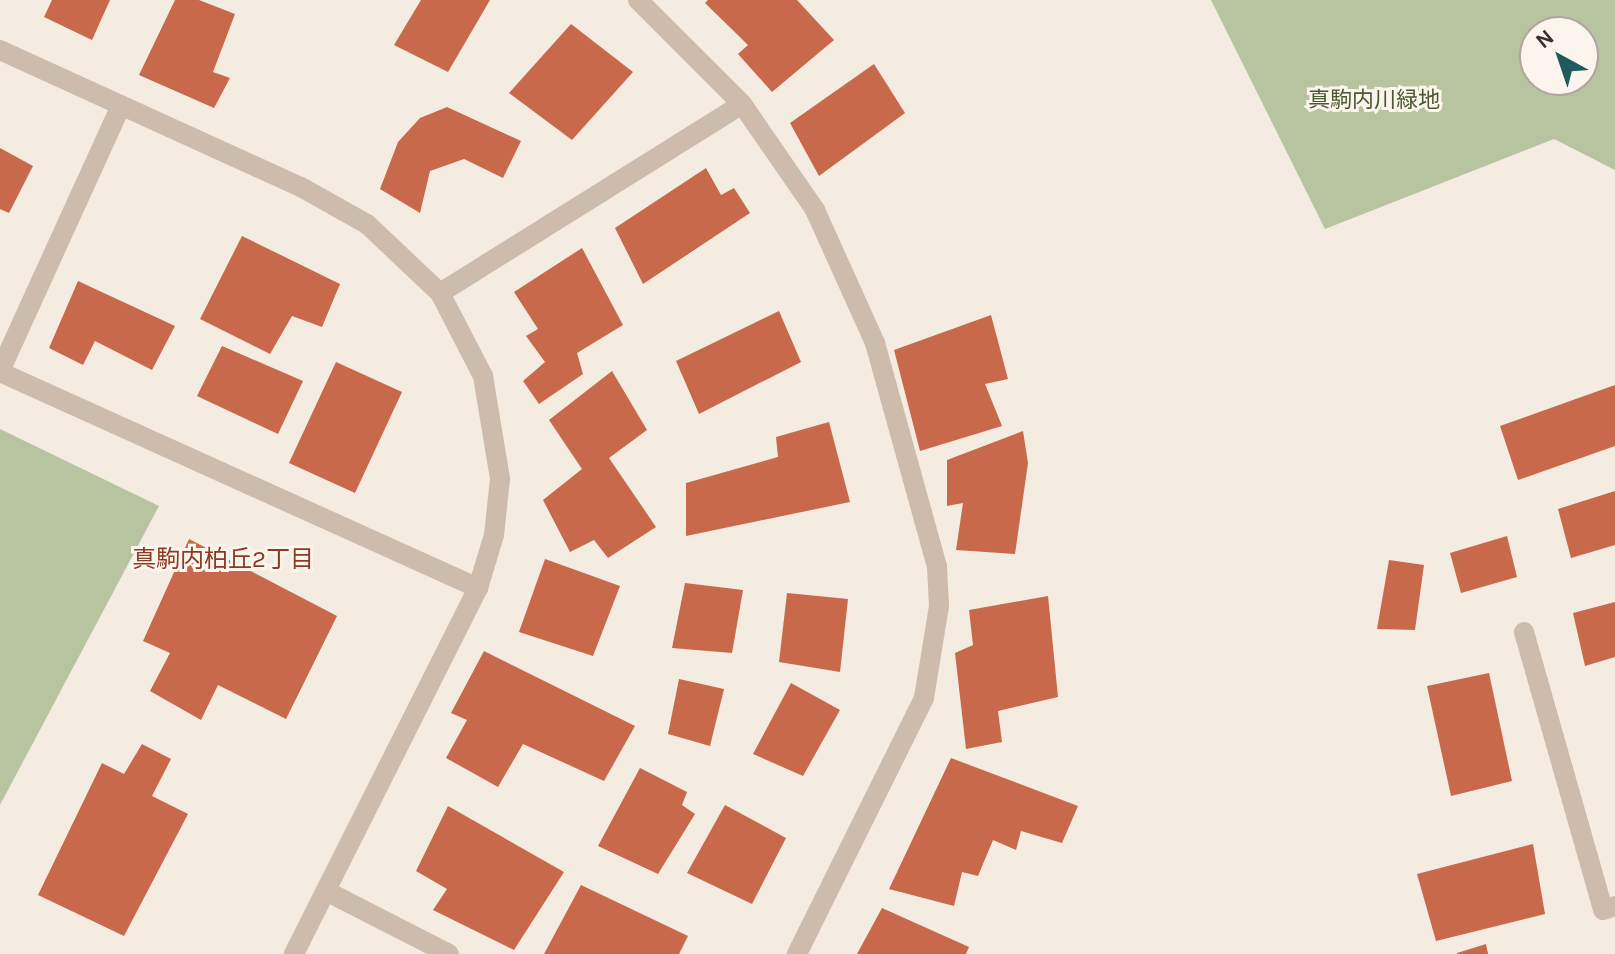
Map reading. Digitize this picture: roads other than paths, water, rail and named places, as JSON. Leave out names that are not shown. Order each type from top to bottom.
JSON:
[{"type":"street","points":[[638,0],[742,104],[815,210],[858,298],[937,567],[939,606],[924,698],[797,954]]},
{"type":"street","points":[[0,50],[335,204],[388,240],[440,293],[464,332],[494,419],[500,479],[494,535],[478,588],[294,954]]},
{"type":"street","points":[[440,293],[742,104]]},
{"type":"street","points":[[121,105],[0,372],[478,588]]},
{"type":"street","points":[[1524,632],[1603,910],[1615,906]]},
{"type":"street","points":[[326,891],[449,954]]},
{"type":"district","name":"真駒内柏丘2丁目","points":[[223,560]]},
{"type":"park label","name":"真駒内川緑地","points":[[1374,101]]}]
